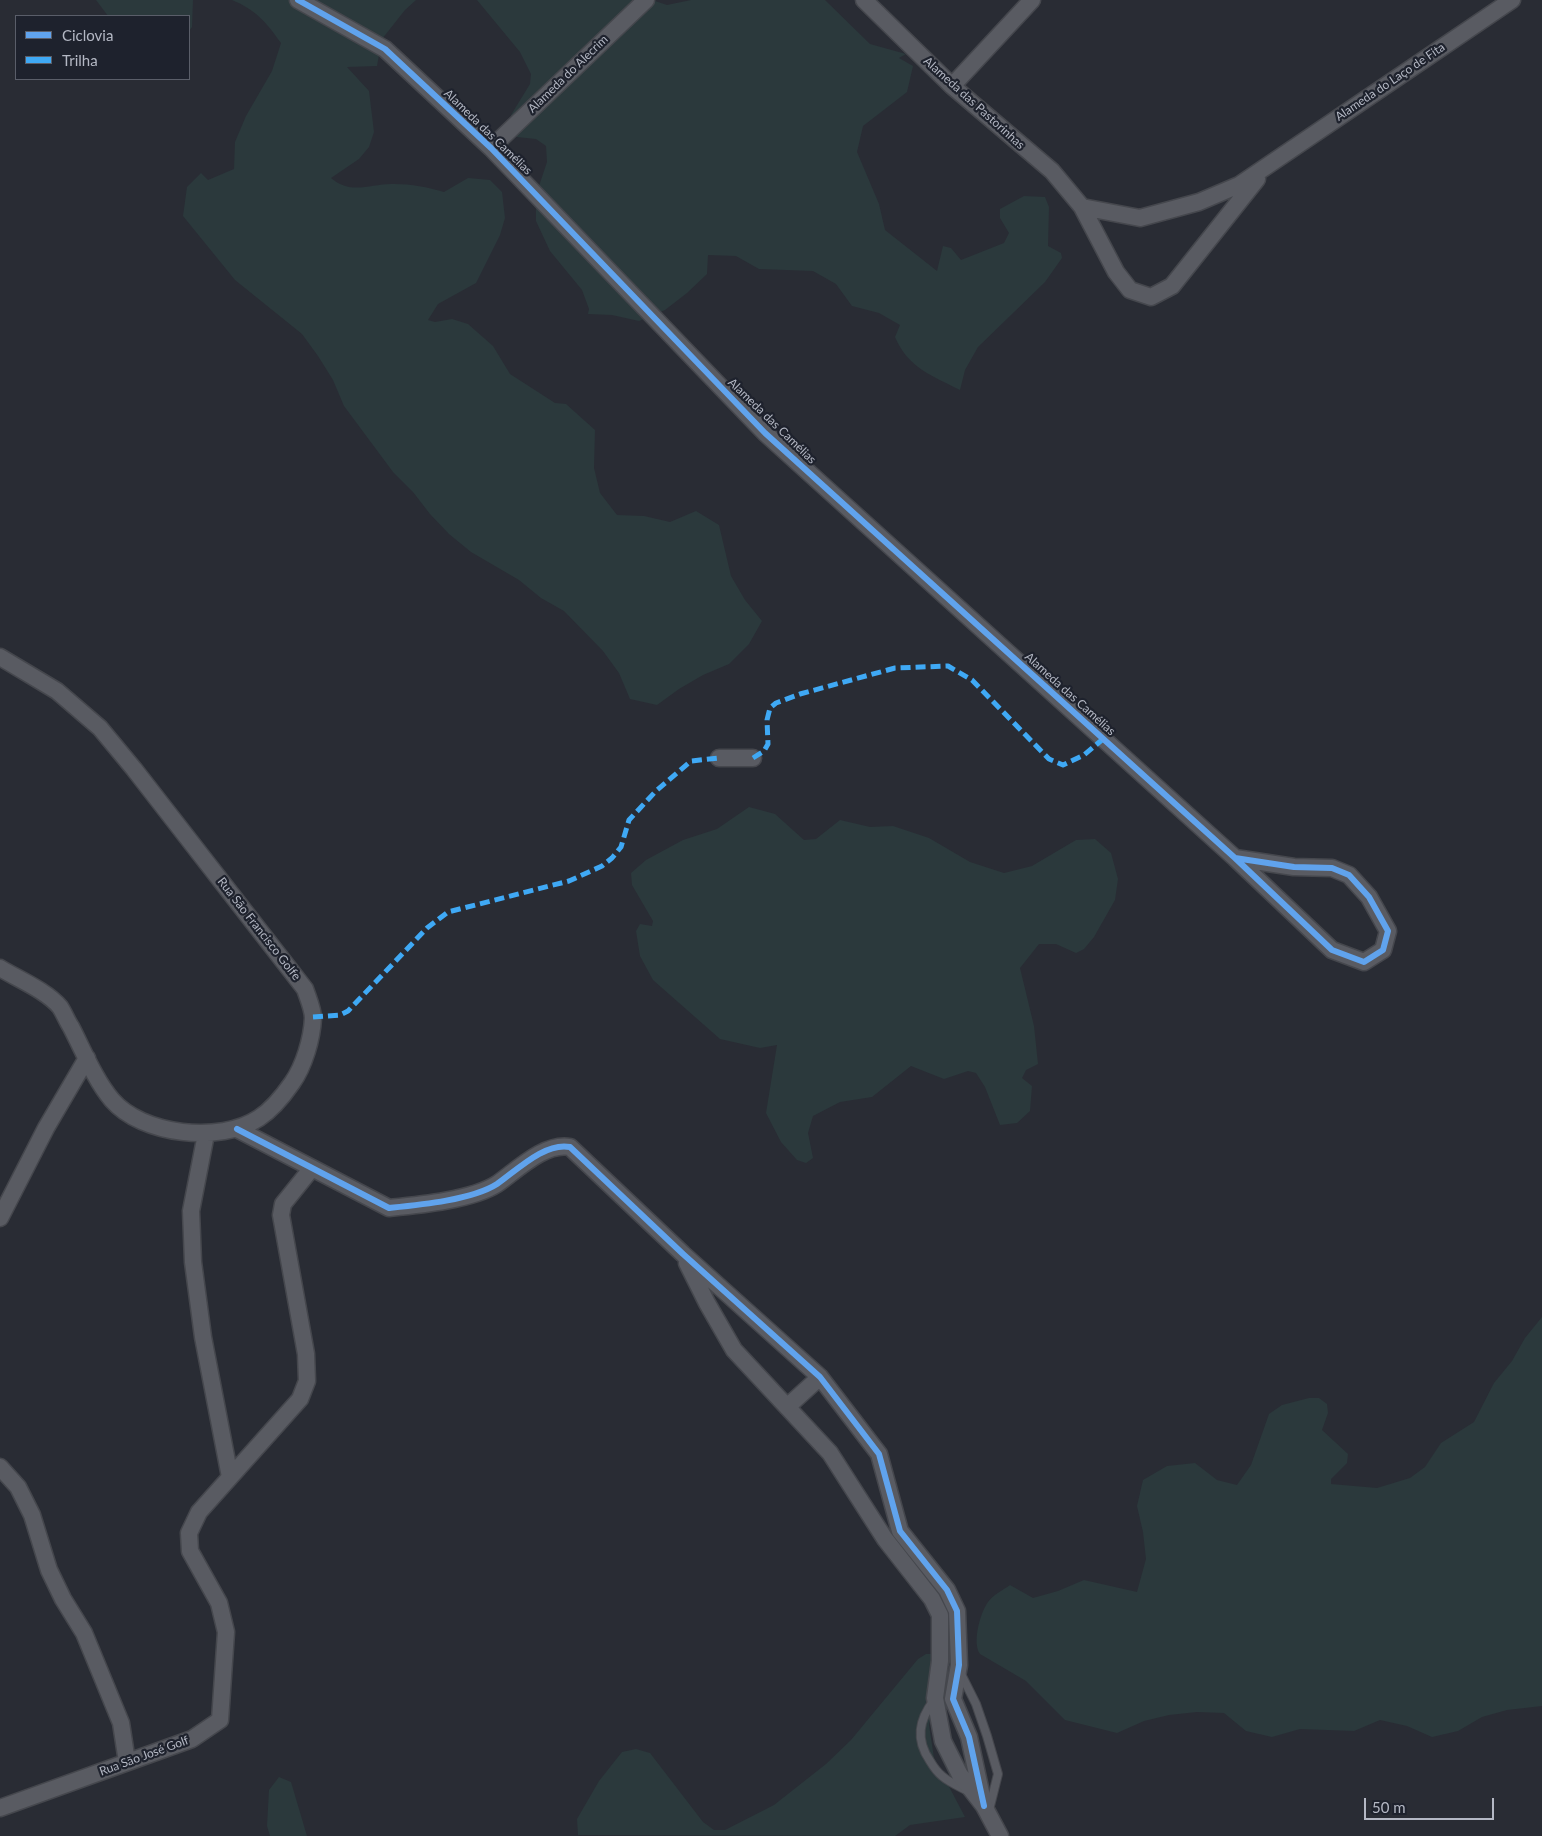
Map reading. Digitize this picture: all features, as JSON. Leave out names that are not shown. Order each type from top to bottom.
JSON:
[{"type":"street","name":"Alameda das Camélias","points":[[298,0],[384,49],[491,148],[766,434],[1235,858],[1332,950],[1364,962],[1383,950],[1388,931],[1369,897],[1349,875],[1332,868],[1294,867],[1235,858]]},
{"type":"street","name":"Alameda do Alecrim","points":[[491,148],[646,0]]},
{"type":"street","name":"Alameda das Pastorinhas","points":[[864,0],[952,86],[1052,171],[1082,207],[1116,272],[1130,290],[1151,297]]},
{"type":"street","points":[[952,86],[1032,0]]},
{"type":"street","name":"Alameda do Laço de Fita","points":[[1082,207],[1140,218],[1200,202],[1239,185],[1512,0]]},
{"type":"street","name":"Alameda do Laço de Fita","points":[[1151,297],[1172,286],[1225,217],[1269,166]]},
{"type":"street","name":"Rua São Francisco Golfe","points":[[0,657],[57,691],[100,728],[140,777],[305,989],[313,1017],[308,1046],[297,1076],[279,1101],[258,1119],[237,1129],[206,1134],[177,1131],[150,1124],[130,1116],[112,1100],[60,1007],[47,995],[0,968]]},
{"type":"street","points":[[719,758],[753,758]]},
{"type":"street","points":[[0,1218],[46,1128],[87,1058]]},
{"type":"street","points":[[237,1129],[389,1208],[415,1206],[469,1195],[495,1185],[548,1149],[562,1145],[570,1147],[683,1254],[820,1377],[879,1454],[900,1531],[947,1590],[957,1611],[958,1670],[953,1699],[969,1737],[983,1805]]},
{"type":"street","points":[[206,1134],[191,1211],[193,1262],[226,1480]]},
{"type":"street","points":[[226,1480],[300,1399],[307,1381],[306,1354],[281,1215],[283,1204],[312,1168]]},
{"type":"street","points":[[683,1254],[707,1303],[734,1350],[830,1453],[885,1539],[932,1599],[940,1615],[940,1661],[935,1698],[943,1741],[960,1775],[983,1805],[1000,1836]]},
{"type":"street","points":[[787,1407],[820,1377]]},
{"type":"street","points":[[0,1467],[18,1487],[32,1515],[49,1570],[63,1599],[87,1640],[121,1723],[127,1762]]},
{"type":"street","name":"Rua São José Golf","points":[[0,1808],[192,1739],[220,1720],[226,1632],[219,1603],[190,1551],[189,1533],[199,1512],[226,1480]]},
{"type":"lane","points":[[935,1698],[923,1720],[921,1729],[920,1738],[926,1755],[936,1771],[983,1805]]},
{"type":"shaded area","points":[[96,0],[193,0],[192,27],[190,30],[190,15],[107,15]]},
{"type":"shaded area","points":[[232,0],[416,0],[405,10],[382,39],[377,66],[347,67],[369,91],[374,132],[369,147],[359,159],[331,178],[354,188],[401,184],[444,192],[468,178],[490,180],[502,192],[505,218],[500,235],[476,283],[438,304],[428,320],[435,322],[452,319],[468,324],[493,346],[510,374],[555,403],[566,404],[595,430],[594,468],[600,493],[617,515],[644,516],[670,522],[696,511],[719,525],[731,576],[745,600],[762,621],[749,644],[729,664],[703,675],[657,705],[630,699],[619,673],[603,651],[564,611],[541,598],[519,580],[471,552],[449,534],[430,514],[413,492],[393,472],[344,406],[333,380],[302,334],[235,280],[183,216],[187,187],[201,173],[208,180],[234,169],[235,142],[246,116],[272,71],[281,43],[260,17]]},
{"type":"shaded area","points":[[477,0],[652,0],[667,5],[691,0],[825,0],[870,44],[906,54],[899,58],[913,66],[907,92],[863,126],[857,152],[879,204],[885,230],[937,271],[943,246],[951,248],[961,260],[1004,243],[1009,233],[1000,218],[1000,209],[1024,196],[1045,197],[1049,207],[1048,246],[1061,253],[1062,258],[1045,282],[978,347],[965,370],[960,390],[914,364],[900,348],[895,337],[900,325],[879,313],[852,306],[836,284],[813,271],[759,269],[736,256],[708,255],[707,274],[665,310],[639,321],[612,315],[588,314],[589,309],[582,290],[550,251],[536,221],[536,195],[547,162],[546,146],[536,139],[517,137],[511,129],[511,115],[530,84],[531,74],[520,52]]},
{"type":"shaded area","points":[[749,807],[775,814],[804,840],[816,839],[840,820],[870,827],[893,826],[929,838],[970,862],[1004,873],[1032,866],[1076,840],[1095,839],[1111,853],[1118,879],[1115,900],[1094,937],[1084,949],[1076,953],[1056,944],[1039,944],[1020,968],[1034,1026],[1038,1064],[1026,1070],[1022,1078],[1032,1086],[1030,1111],[1017,1123],[1000,1125],[985,1087],[976,1073],[968,1071],[944,1079],[911,1066],[872,1097],[840,1102],[813,1116],[808,1133],[813,1158],[806,1163],[797,1160],[781,1142],[766,1113],[777,1045],[760,1048],[720,1039],[653,980],[640,956],[636,931],[640,924],[652,926],[653,921],[632,885],[631,873],[646,860],[683,840],[717,829]]},
{"type":"shaded area","points":[[1542,1317],[1542,1706],[1507,1710],[1482,1717],[1458,1731],[1432,1737],[1407,1726],[1380,1720],[1354,1731],[1300,1729],[1272,1737],[1246,1731],[1224,1713],[1197,1712],[1169,1715],[1144,1721],[1117,1733],[1065,1720],[1026,1681],[980,1654],[977,1636],[982,1613],[990,1599],[1010,1585],[1033,1598],[1058,1591],[1084,1580],[1137,1592],[1146,1559],[1143,1532],[1137,1506],[1143,1480],[1167,1466],[1195,1463],[1217,1480],[1237,1485],[1251,1465],[1269,1414],[1282,1405],[1309,1398],[1319,1398],[1327,1404],[1328,1413],[1322,1430],[1348,1454],[1347,1463],[1331,1479],[1331,1484],[1377,1488],[1410,1478],[1425,1467],[1441,1443],[1474,1422],[1494,1383],[1512,1361],[1525,1338]]},
{"type":"shaded area","points":[[926,1654],[936,1654],[940,1668],[929,1725],[934,1758],[965,1817],[910,1825],[895,1836],[578,1835],[577,1819],[599,1781],[622,1752],[636,1749],[650,1753],[703,1822],[714,1830],[725,1830],[774,1805],[826,1764],[851,1740],[918,1659]]},
{"type":"shaded area","points":[[279,1777],[291,1782],[307,1836],[270,1836],[267,1826],[269,1790]]},
{"type":"marked path","points":[[753,758],[764,751],[768,744],[767,720],[770,708],[776,703],[800,694],[895,668],[948,666],[972,680],[1049,759],[1063,765],[1084,755],[1103,739]]},
{"type":"marked path","points":[[313,1017],[340,1015],[348,1011],[427,928],[448,912],[569,881],[602,866],[621,847],[629,820],[656,791],[691,761],[719,758]]},
{"type":"cycle path","points":[[298,0],[385,49],[491,148],[765,433],[1235,858],[1332,950],[1364,962],[1383,950],[1388,931],[1369,897],[1349,875],[1332,868],[1294,867],[1235,858]]},
{"type":"cycle path","points":[[237,1129],[389,1208],[445,1201],[486,1190],[541,1153],[551,1149],[570,1147],[683,1254],[820,1377],[879,1454],[900,1531],[947,1590],[957,1611],[959,1665],[953,1699],[969,1737],[984,1806]]}]
